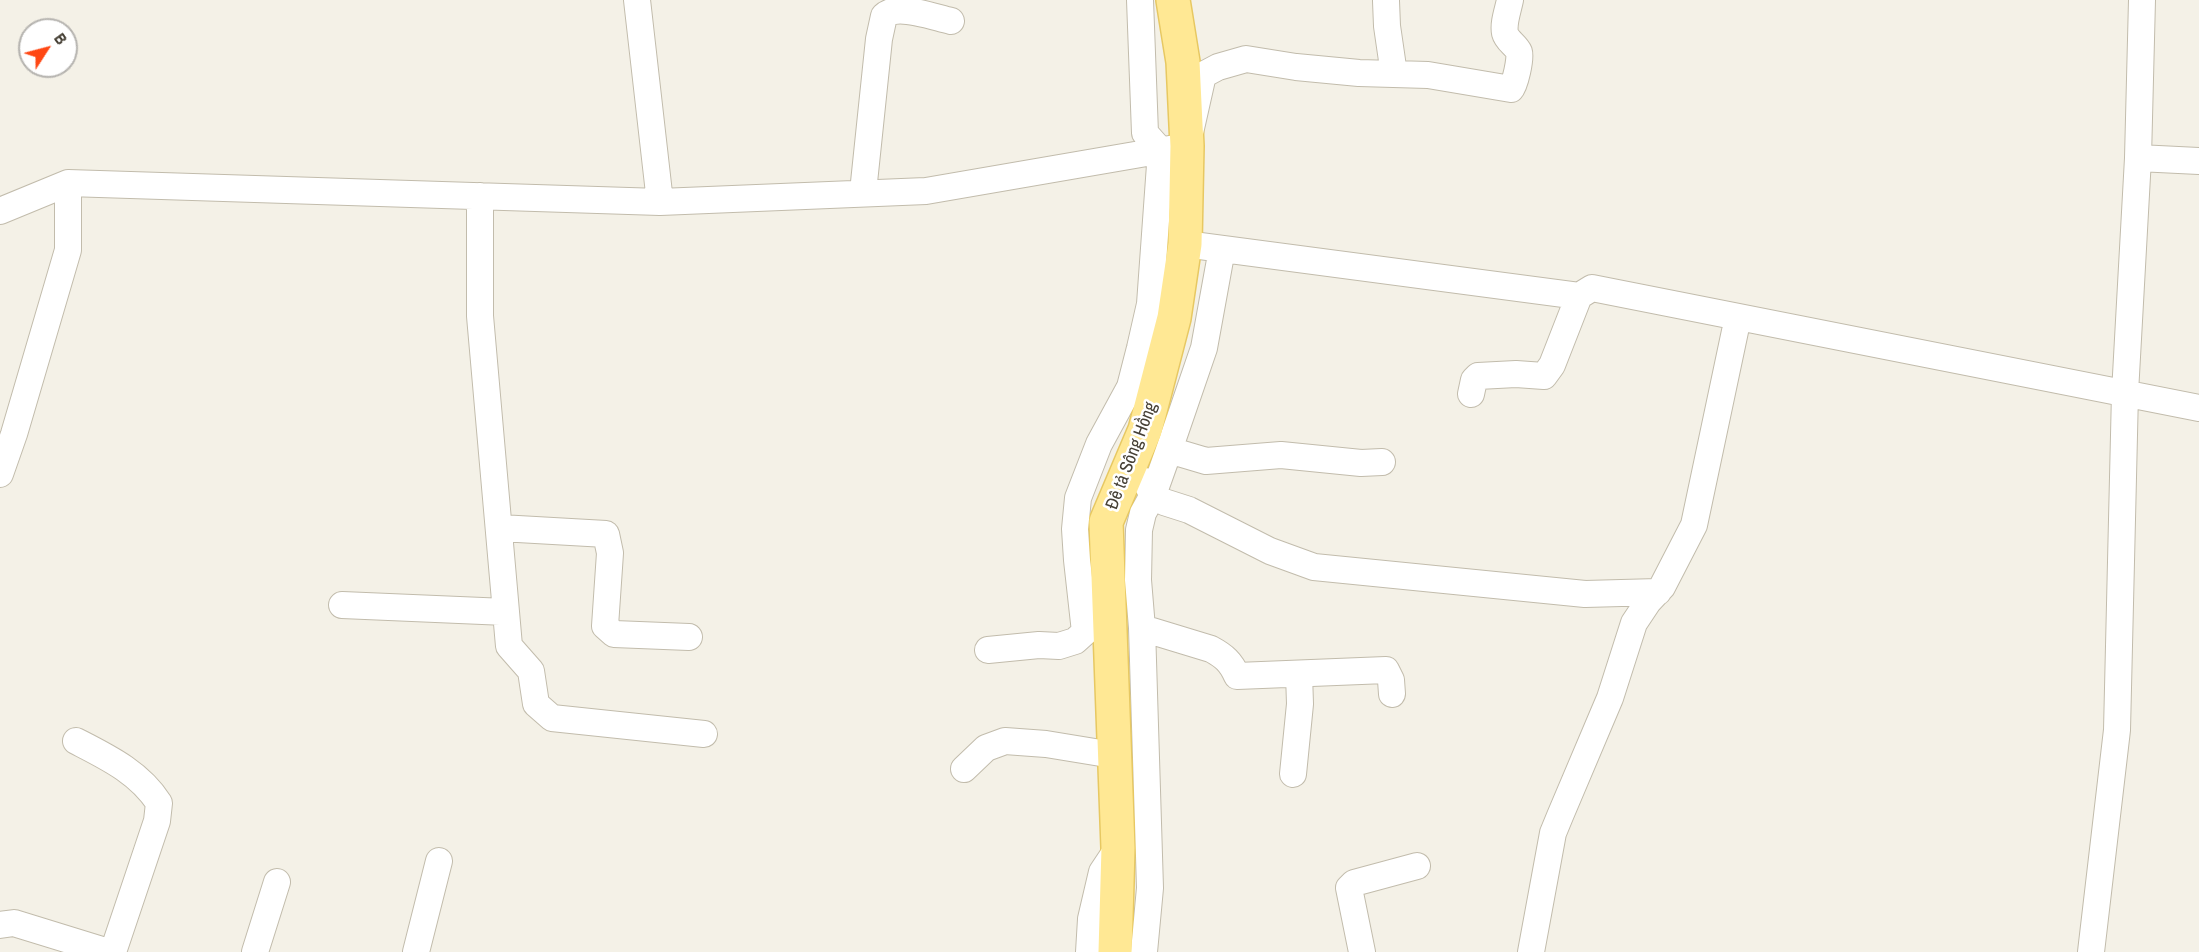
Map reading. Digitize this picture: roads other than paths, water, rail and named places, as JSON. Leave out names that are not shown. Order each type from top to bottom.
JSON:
[{"type":"main road","name":"Đê tả Sông Hồng","points":[[1115,952],[1118,848],[1106,522],[1157,440],[1166,350],[1174,318],[1185,244],[1174,149],[1183,62],[1173,0]]},
{"type":"street","points":[[637,0],[660,202]]},
{"type":"street","points":[[1140,0],[1145,133],[1174,149]]},
{"type":"street","points":[[1085,632],[1075,529],[1078,498],[1099,444],[1130,387],[1150,304],[1174,149],[1203,75],[1218,67],[1246,59],[1359,73],[1428,75],[1511,89],[1515,85],[1520,58],[1519,51],[1504,31],[1510,0]]},
{"type":"street","points":[[2091,952],[2117,730],[2125,393],[2138,158],[2142,0]]},
{"type":"street","points":[[1386,1],[1394,74]]},
{"type":"street","points":[[863,192],[879,39],[884,16],[893,10],[911,11],[951,21]]},
{"type":"street","points":[[0,212],[68,183],[660,202],[926,191],[1174,149]]},
{"type":"street","points":[[2138,158],[2199,161]]},
{"type":"street","points":[[0,474],[14,434],[68,249],[68,183]]},
{"type":"street","points":[[480,196],[480,316],[509,646],[531,671],[536,704],[552,718],[704,734]]},
{"type":"street","points":[[1185,244],[1579,296]]},
{"type":"street","points":[[1157,440],[1204,348],[1222,249]]},
{"type":"street","points":[[1471,394],[1474,380],[1478,376],[1516,374],[1544,376],[1552,365],[1579,296],[1592,288],[2199,408]]},
{"type":"street","points":[[1531,952],[1553,833],[1610,698],[1634,623],[1658,592],[1694,525],[1738,317]]},
{"type":"street","points":[[1130,387],[1166,350]]},
{"type":"street","points":[[1382,462],[1361,463],[1281,455],[1206,462],[1157,440],[1147,441],[1143,473],[1153,495],[1164,502],[1207,518],[1270,551],[1314,567],[1585,594],[1658,592]]},
{"type":"street","points":[[1144,952],[1150,888],[1142,628],[1138,580],[1139,530],[1143,513],[1153,495]]},
{"type":"street","points":[[500,528],[606,534],[610,553],[605,626],[614,634],[689,637]]},
{"type":"street","points":[[988,650],[1040,645],[1059,646],[1075,641],[1085,632],[1108,579]]},
{"type":"street","points":[[342,605],[506,612]]},
{"type":"street","points":[[1142,628],[1222,654],[1232,664],[1237,676],[1386,670],[1391,680],[1392,694]]},
{"type":"street","points":[[1293,774],[1300,704],[1299,674]]},
{"type":"street","points":[[0,925],[14,923],[110,952],[157,821],[159,803],[150,790],[134,775],[76,741]]},
{"type":"street","points":[[964,769],[986,748],[1005,741],[1046,744],[1113,755]]},
{"type":"street","points":[[1089,952],[1091,919],[1102,872],[1118,848]]},
{"type":"street","points":[[416,952],[439,861]]},
{"type":"street","points":[[1362,952],[1349,888],[1354,883],[1417,866]]},
{"type":"street","points":[[255,952],[277,882]]}]
